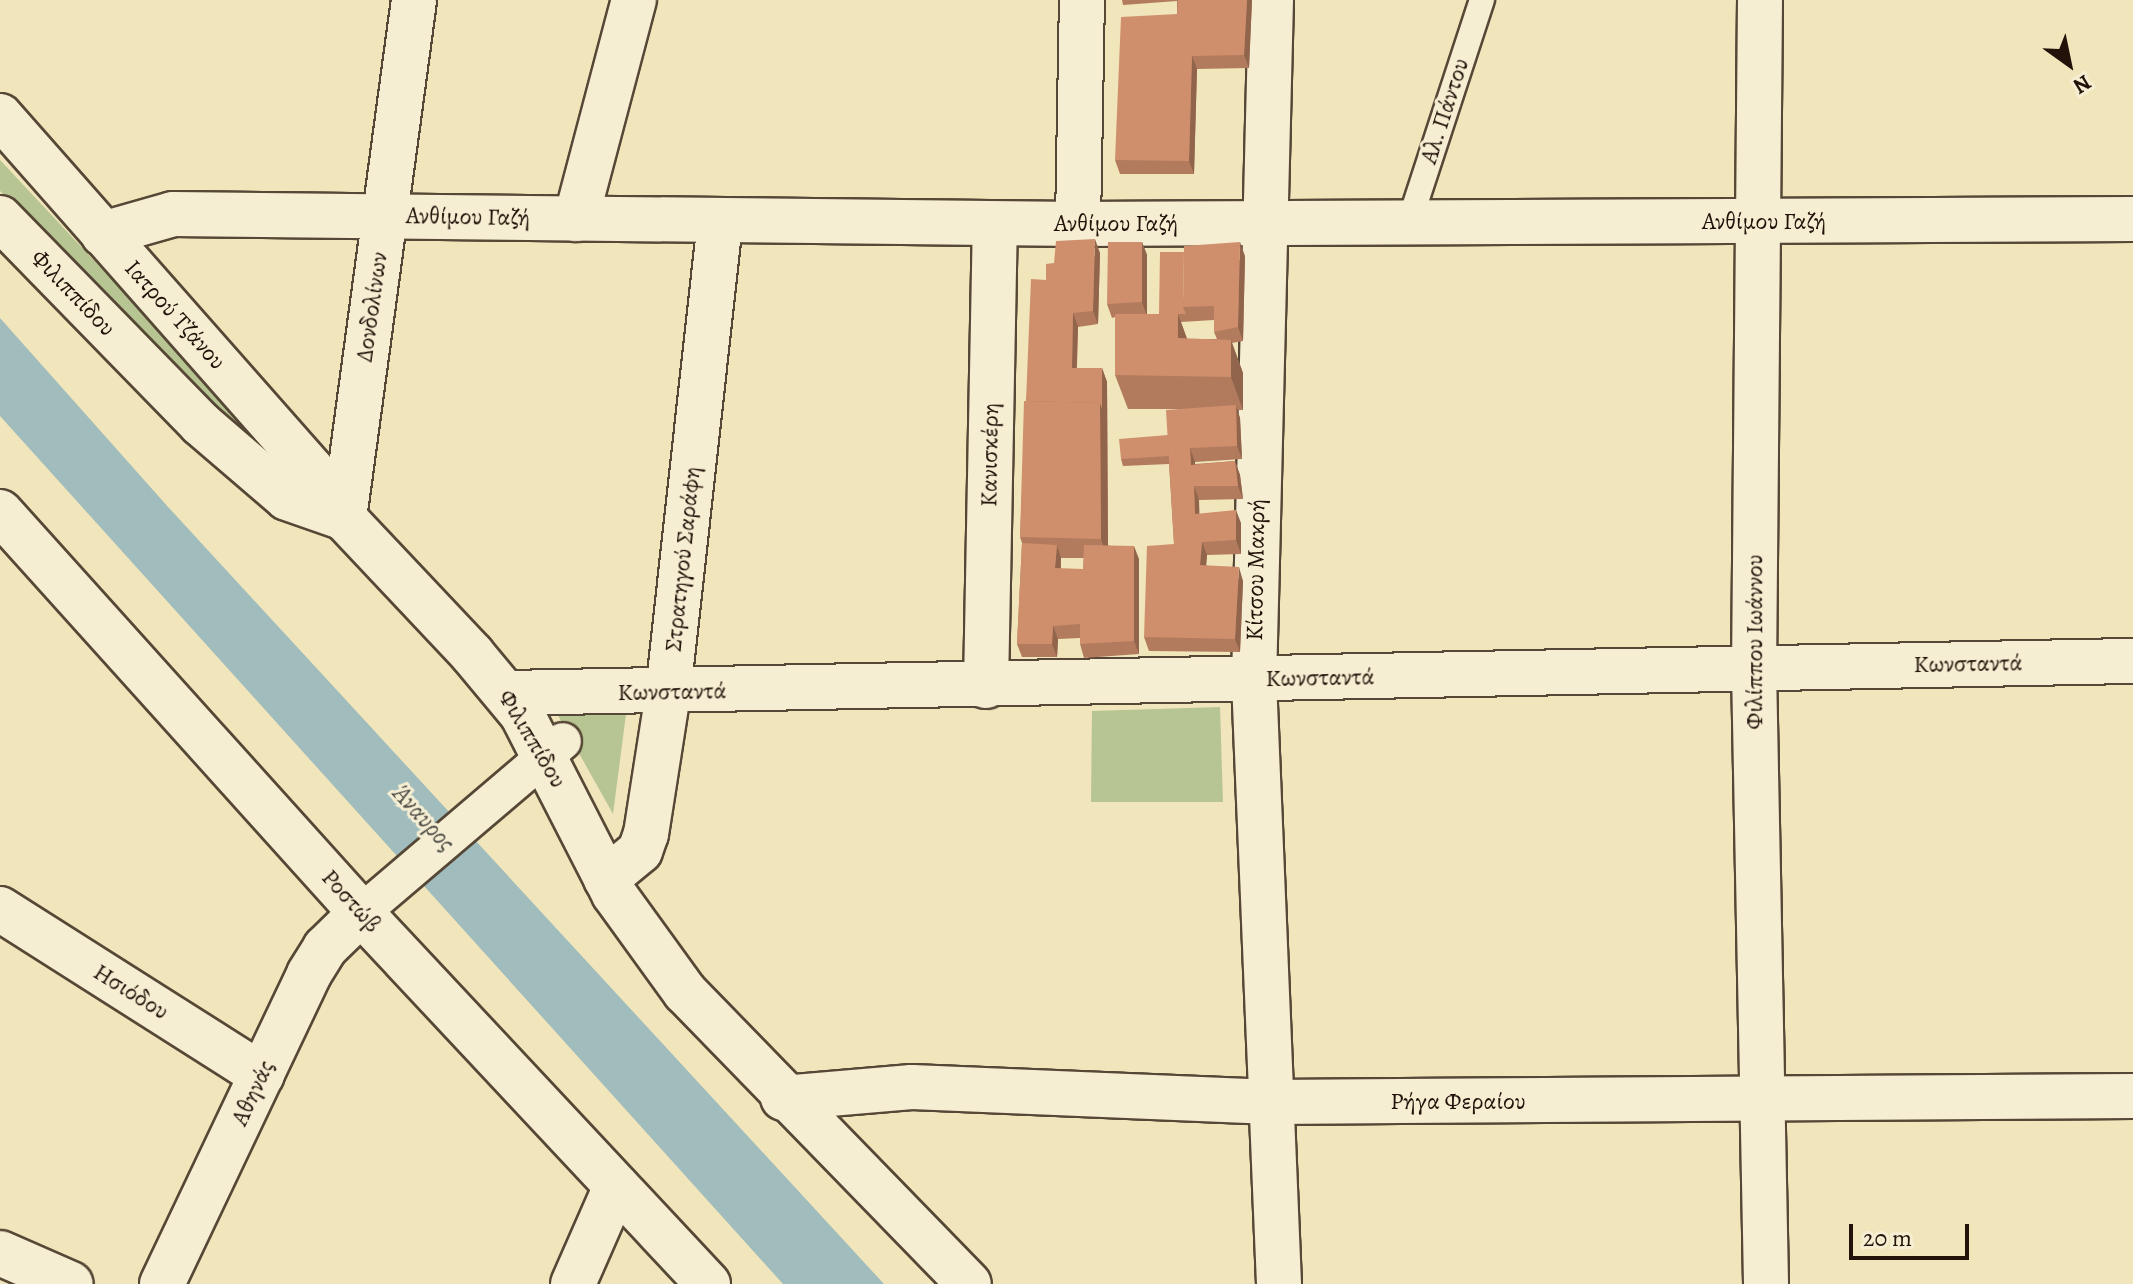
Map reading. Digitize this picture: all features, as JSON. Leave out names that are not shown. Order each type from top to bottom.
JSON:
[{"type":"street","name":"Δονδολίνων","points":[[344,518],[414,0]]},
{"type":"street","points":[[576,219],[634,0]]},
{"type":"street","points":[[1078,224],[1082,0]]},
{"type":"street","name":"Κίτσου Μακρή","points":[[1271,0],[1254,680],[1279,1284]]},
{"type":"street","name":"Φιλίππου Ιωάννου","points":[[1760,0],[1754,669],[1766,1284]]},
{"type":"street","name":"Ιατρού Τζάνου","points":[[0,116],[312,470],[344,518]]},
{"type":"street","name":"Ανθίμου Γαζή","points":[[103,234],[173,214],[995,224],[2133,219]]},
{"type":"street","name":"Φιλιππίδου","points":[[0,218],[201,424],[287,498],[344,518],[507,693],[606,879],[685,992],[783,1098],[969,1284]]},
{"type":"street","name":"Στρατηγού Σαράφη","points":[[606,879],[640,851],[646,834],[668,693],[720,221]]},
{"type":"street","name":"Κανισκέρη","points":[[986,686],[995,224]]},
{"type":"street","name":"Ροστώβ","points":[[0,512],[361,913],[708,1284]]},
{"type":"street","name":"Κωνσταντά","points":[[507,693],[668,693],[2133,661]]},
{"type":"street","points":[[361,913],[542,761]]},
{"type":"street","name":"Ησιόδου","points":[[0,909],[262,1075]]},
{"type":"street","name":"Αθηνάς","points":[[162,1284],[320,954],[361,913]]},
{"type":"street","name":"Ρήγα Φεραίου","points":[[783,1098],[912,1087],[1272,1102],[2133,1096]]},
{"type":"street","points":[[573,1284],[616,1186]]},
{"type":"street","points":[[0,1253],[71,1284]]},
{"type":"lane","name":"Αλ. Πάντου","points":[[1409,223],[1482,0]]},
{"type":"green space","points":[[0,160],[293,473],[289,475],[198,394],[0,191]]},
{"type":"green space","points":[[1220,707],[1223,802],[1091,802],[1092,711]]},
{"type":"green space","points":[[622,711],[626,714],[613,814],[556,712]]},
{"type":"water","name":"Άναυρος","points":[[0,318],[169,508],[884,1284],[783,1284],[0,416]]},
{"type":"building","points":[[1178,0],[1247,0],[1244,55],[1192,56],[1189,161],[1115,160],[1121,17],[1177,14]]},
{"type":"building","points":[[1095,239],[1093,311],[1073,313],[1072,368],[1102,368],[1102,409],[1100,403],[1026,401],[1031,279],[1046,280],[1046,264],[1054,263],[1056,241]]},
{"type":"building","points":[[1108,242],[1142,242],[1142,302],[1107,304]]},
{"type":"building","points":[[1240,242],[1238,327],[1214,332],[1214,306],[1183,307],[1184,246]]},
{"type":"building","points":[[1160,252],[1184,252],[1183,307],[1186,314],[1159,314]]},
{"type":"building","points":[[1115,314],[1178,314],[1178,338],[1231,340],[1231,377],[1115,375]]},
{"type":"building","points":[[1024,401],[1100,403],[1101,539],[1020,537]]},
{"type":"building","points":[[1236,405],[1237,446],[1190,448],[1191,465],[1235,461],[1238,486],[1194,486],[1195,514],[1236,510],[1236,540],[1202,542],[1200,565],[1239,567],[1235,639],[1144,637],[1147,546],[1174,544],[1166,410]]},
{"type":"building","points":[[1168,435],[1169,456],[1121,459],[1119,439]]},
{"type":"building","points":[[1022,543],[1057,545],[1055,568],[1083,569],[1084,545],[1134,546],[1134,641],[1080,644],[1080,624],[1053,626],[1052,644],[1017,644]]}]
